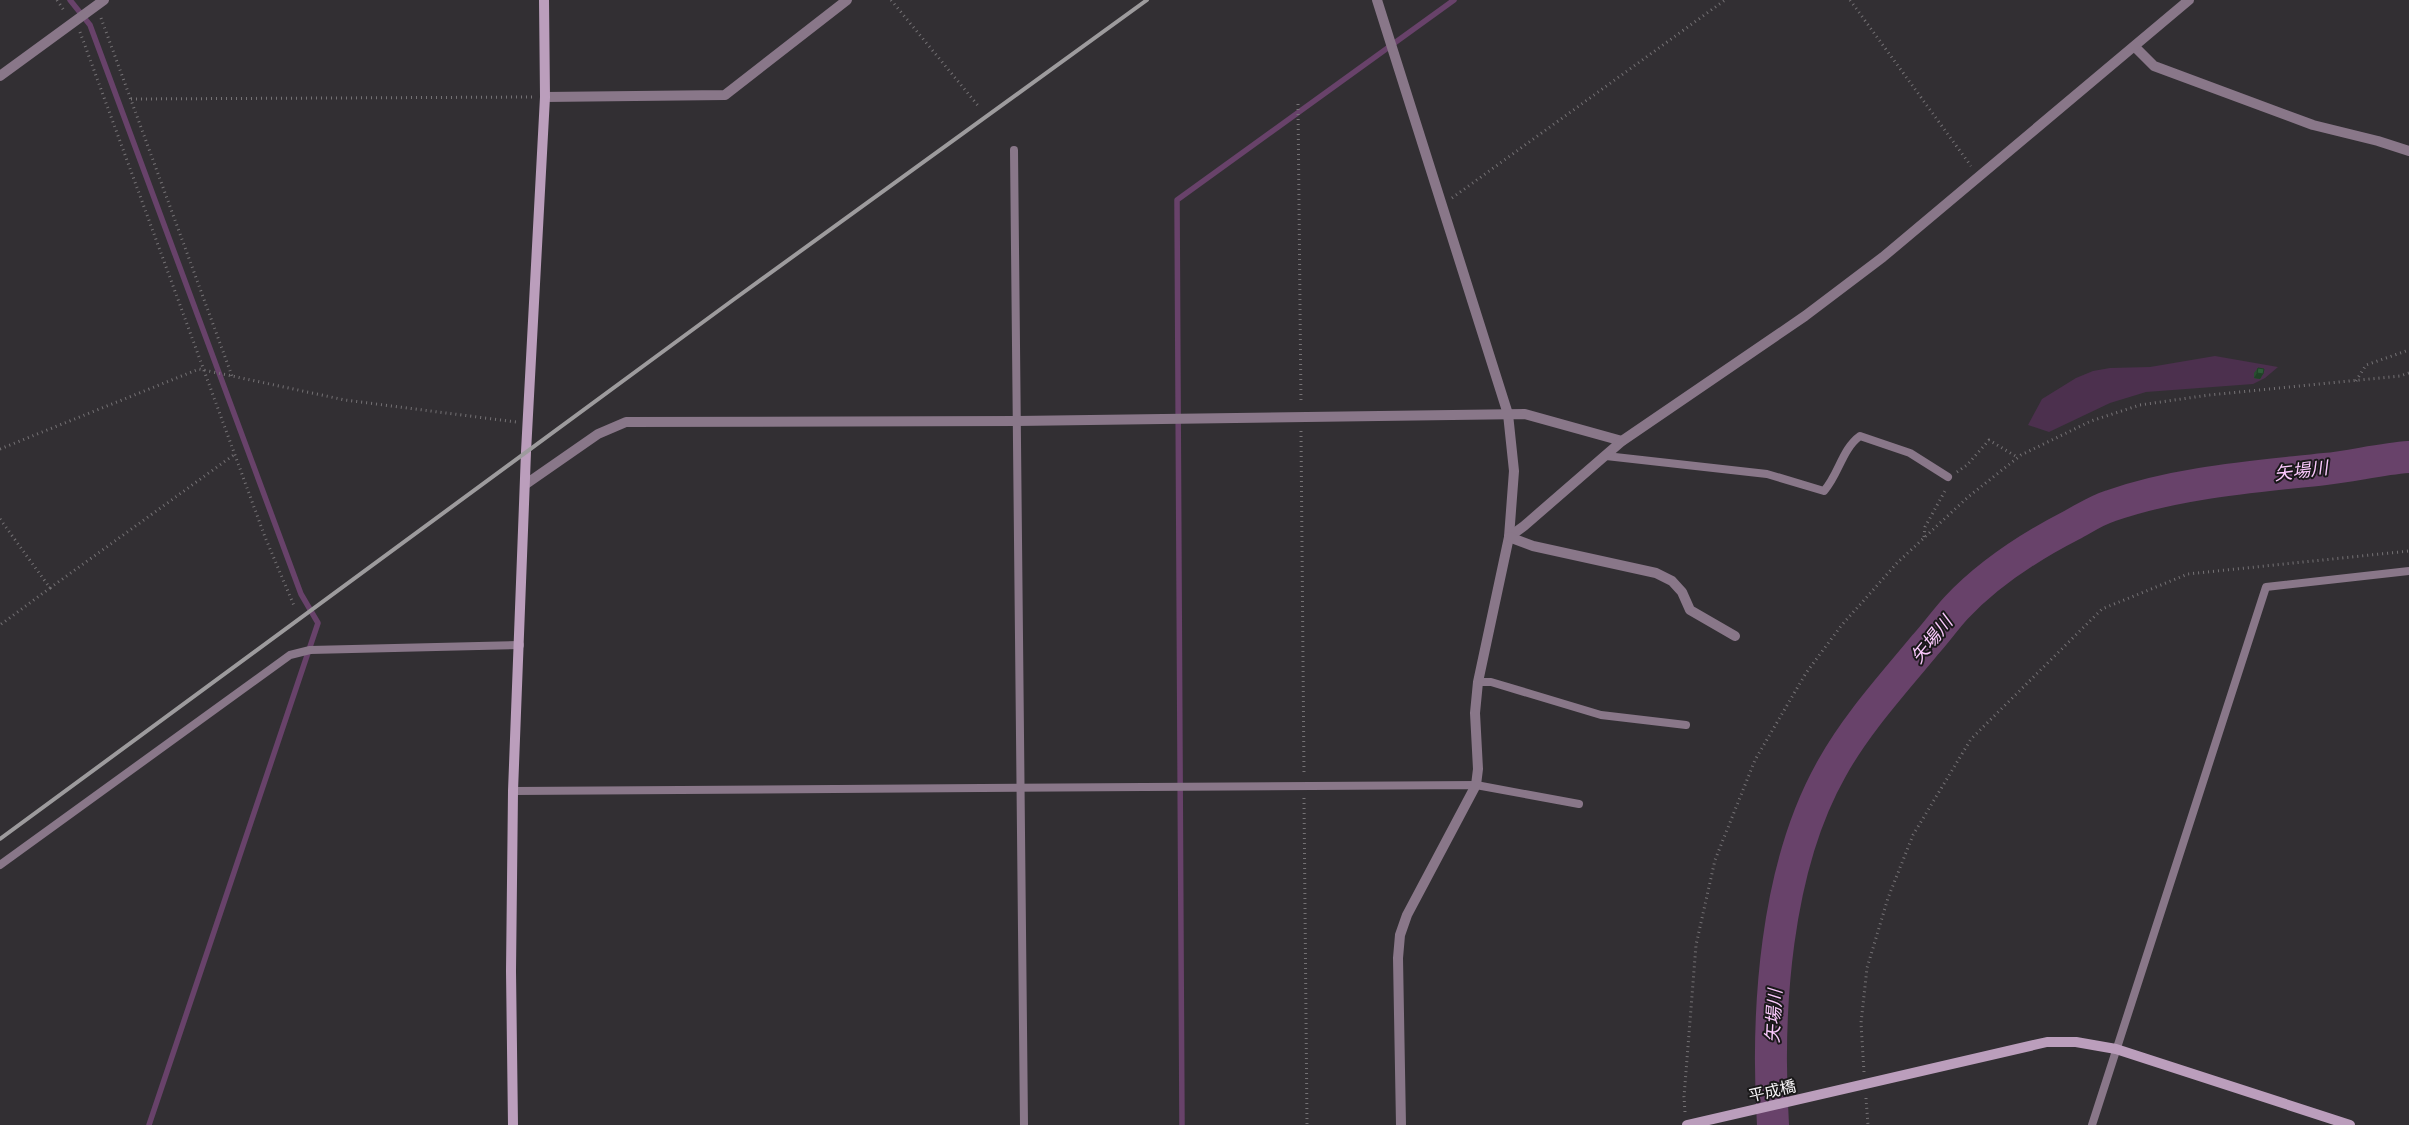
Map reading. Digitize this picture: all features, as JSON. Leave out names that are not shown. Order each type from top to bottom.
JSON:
[{"type":"street","points":[[513,1125],[511,971],[513,791],[545,97],[544,0]]},
{"type":"street","points":[[545,97],[725,95],[848,0]]},
{"type":"street","points":[[1377,0],[1508,414],[1514,471],[1509,537],[1478,682],[1476,713],[1478,769],[1476,785],[1407,915],[1400,936],[1398,958],[1401,1125]]},
{"type":"street","points":[[1509,537],[1622,441],[1804,316],[1883,257],[2189,0]]},
{"type":"street","points":[[0,76],[97,5]]},
{"type":"street","points":[[2135,47],[2154,66],[2313,125],[2378,141],[2409,151]]},
{"type":"street","points":[[526,484],[598,434],[626,422],[1525,414],[1622,441]]},
{"type":"street","points":[[1509,537],[1533,546],[1656,573],[1672,581],[1682,592],[1690,610],[1735,636]]},
{"type":"street","name":"平成橋","points":[[1691,1124],[2047,1042],[2076,1042],[2116,1049],[2350,1125]]},
{"type":"lane","points":[[1014,150],[1019,789],[1024,1125]]},
{"type":"lane","points":[[1606,456],[1767,474],[1824,491],[1831,483],[1851,443],[1860,436],[1910,453],[1948,477]]},
{"type":"lane","points":[[2092,1125],[2266,587],[2409,571]]},
{"type":"lane","points":[[0,865],[290,655],[310,650],[520,645]]},
{"type":"lane","points":[[1478,682],[1490,682],[1601,715],[1686,725]]},
{"type":"lane","points":[[513,791],[1476,785],[1579,804]]},
{"type":"path","points":[[891,0],[980,108]]},
{"type":"path","points":[[1441,206],[1725,0]]},
{"type":"path","points":[[1850,0],[1979,176]]},
{"type":"path","points":[[97,5],[232,376]]},
{"type":"path","points":[[76,20],[265,537],[295,608]]},
{"type":"path","points":[[131,99],[545,97]]},
{"type":"path","points":[[1298,104],[1307,1125]]},
{"type":"path","points":[[2356,381],[2366,365],[2409,350]]},
{"type":"path","points":[[0,449],[198,369],[345,400],[529,424]]},
{"type":"path","points":[[1685,1113],[1684,1097],[1690,999],[1696,945],[1716,860],[1755,760],[1806,673],[1841,626],[1897,563],[1968,497],[2017,458],[2091,421],[2140,405],[2209,395],[2400,376],[2409,372]]},
{"type":"path","points":[[1989,440],[2017,458]]},
{"type":"path","points":[[0,625],[235,454]]},
{"type":"path","points":[[0,519],[50,588]]},
{"type":"path","points":[[1863,1069],[1861,1023],[1866,968],[1888,898],[1912,835],[1971,739],[2102,609],[2188,574],[2409,551]]},
{"type":"path","points":[[1866,1104],[1868,1125]]},
{"type":"shaded area","points":[[2215,356],[2278,367],[2265,378],[2253,384],[2146,392],[2110,403],[2049,432],[2028,425],[2042,399],[2076,378],[2093,371],[2110,368],[2150,367]]},
{"type":"building","points":[[2258,368],[2264,369],[2263,374],[2257,373]]},
{"type":"waterway","points":[[70,0],[90,25],[301,594],[318,623],[149,1125]]},
{"type":"waterway","points":[[1182,1125],[1177,200],[1454,0]]},
{"type":"waterway","name":"矢場川","points":[[1773,1125],[1771,1036],[1778,942],[1786,895],[1798,850],[1813,807],[1832,768],[1853,735],[1888,689],[1956,608],[1996,572],[2026,552],[2091,514],[2110,506],[2163,491],[2189,486],[2409,457]]},
{"type":"railway","points":[[0,839],[733,300],[1147,0]]}]
